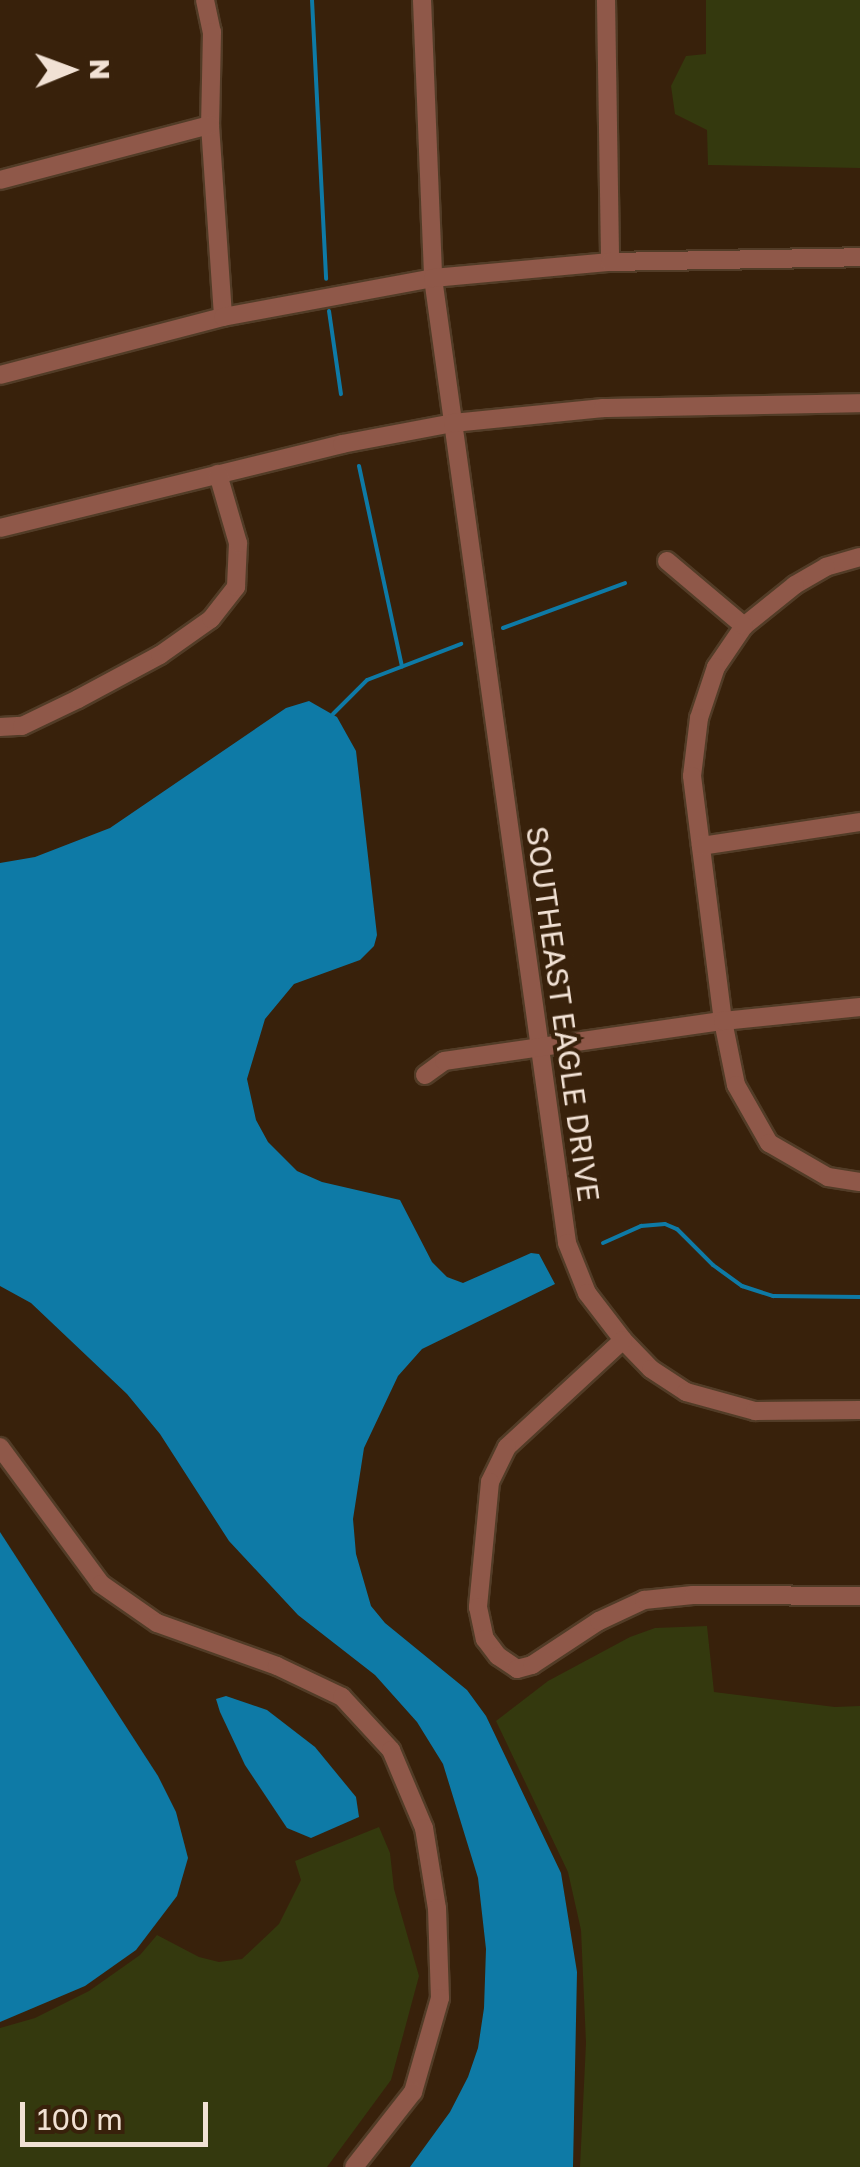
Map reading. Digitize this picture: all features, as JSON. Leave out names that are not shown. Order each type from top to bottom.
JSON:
[{"type":"street","points":[[205,0],[212,32],[210,124],[223,317]]},
{"type":"street","name":"SOUTHEAST EAGLE DRIVE","points":[[422,0],[433,278],[567,1244],[587,1293],[622,1340],[651,1369],[686,1392],[755,1411],[860,1410]]},
{"type":"street","points":[[606,0],[610,262]]},
{"type":"street","points":[[0,180],[210,124]]},
{"type":"street","points":[[0,375],[223,317],[433,278],[610,262],[860,257]]},
{"type":"street","points":[[0,528],[218,474],[453,424],[603,408],[860,403]]},
{"type":"street","points":[[0,727],[22,726],[78,699],[160,655],[211,619],[236,587],[238,558],[238,543],[218,474]]},
{"type":"street","points":[[860,557],[826,568],[795,585],[744,626],[716,667],[699,718],[692,776],[722,1021],[736,1085],[752,1120],[770,1143],[828,1177],[860,1182]]},
{"type":"street","points":[[668,561],[744,626]]},
{"type":"street","points":[[701,846],[860,822]]},
{"type":"street","points":[[425,1075],[444,1061],[722,1021],[860,1007]]},
{"type":"street","points":[[622,1340],[507,1448],[490,1482],[478,1608],[485,1638],[498,1656],[517,1669],[532,1665],[599,1621],[644,1600],[693,1595],[860,1596]]},
{"type":"street","points":[[0,1448],[101,1584],[158,1623],[278,1666],[342,1698],[391,1750],[424,1828],[438,1908],[440,1998],[413,2092],[354,2167]]},
{"type":"green space","points":[[706,0],[860,0],[860,168],[708,165],[707,130],[675,114],[671,86],[686,56],[706,54]]},
{"type":"green space","points":[[707,1626],[714,1692],[835,1707],[860,1706],[860,2167],[580,2167],[586,2043],[581,1930],[568,1872],[496,1721],[548,1681],[630,1637],[655,1628]]},
{"type":"green space","points":[[379,1827],[390,1853],[394,1889],[419,1976],[391,2080],[327,2167],[0,2167],[0,2028],[35,2018],[89,1991],[140,1955],[157,1935],[199,1957],[219,1962],[242,1959],[279,1924],[301,1880],[295,1861]]},
{"type":"water","points":[[309,701],[337,717],[356,751],[377,935],[374,946],[360,960],[294,984],[265,1019],[247,1079],[256,1120],[268,1142],[297,1171],[322,1182],[400,1200],[432,1262],[447,1277],[463,1283],[531,1253],[539,1254],[555,1284],[422,1349],[398,1376],[364,1448],[353,1519],[356,1554],[371,1606],[385,1623],[467,1690],[486,1716],[561,1873],[577,1972],[573,2167],[410,2167],[450,2112],[468,2077],[478,2048],[484,2008],[486,1949],[478,1878],[443,1764],[417,1722],[375,1675],[298,1615],[229,1541],[160,1434],[127,1394],[31,1303],[0,1286],[0,863],[35,857],[110,828],[286,708]]},
{"type":"water","points":[[0,1532],[158,1776],[176,1812],[188,1858],[177,1896],[136,1950],[85,1986],[0,2022]]},
{"type":"water","points":[[226,1696],[267,1710],[315,1747],[356,1797],[359,1817],[311,1838],[287,1828],[245,1765],[220,1712],[216,1699]]},
{"type":"waterway","points":[[312,0],[326,279]]},
{"type":"waterway","points":[[329,311],[341,394]]},
{"type":"waterway","points":[[359,466],[402,666]]},
{"type":"waterway","points":[[503,628],[625,583]]},
{"type":"waterway","points":[[333,714],[367,680],[461,644]]},
{"type":"waterway","points":[[603,1243],[641,1226],[665,1224],[677,1229],[713,1265],[742,1286],[773,1296],[860,1297]]}]
